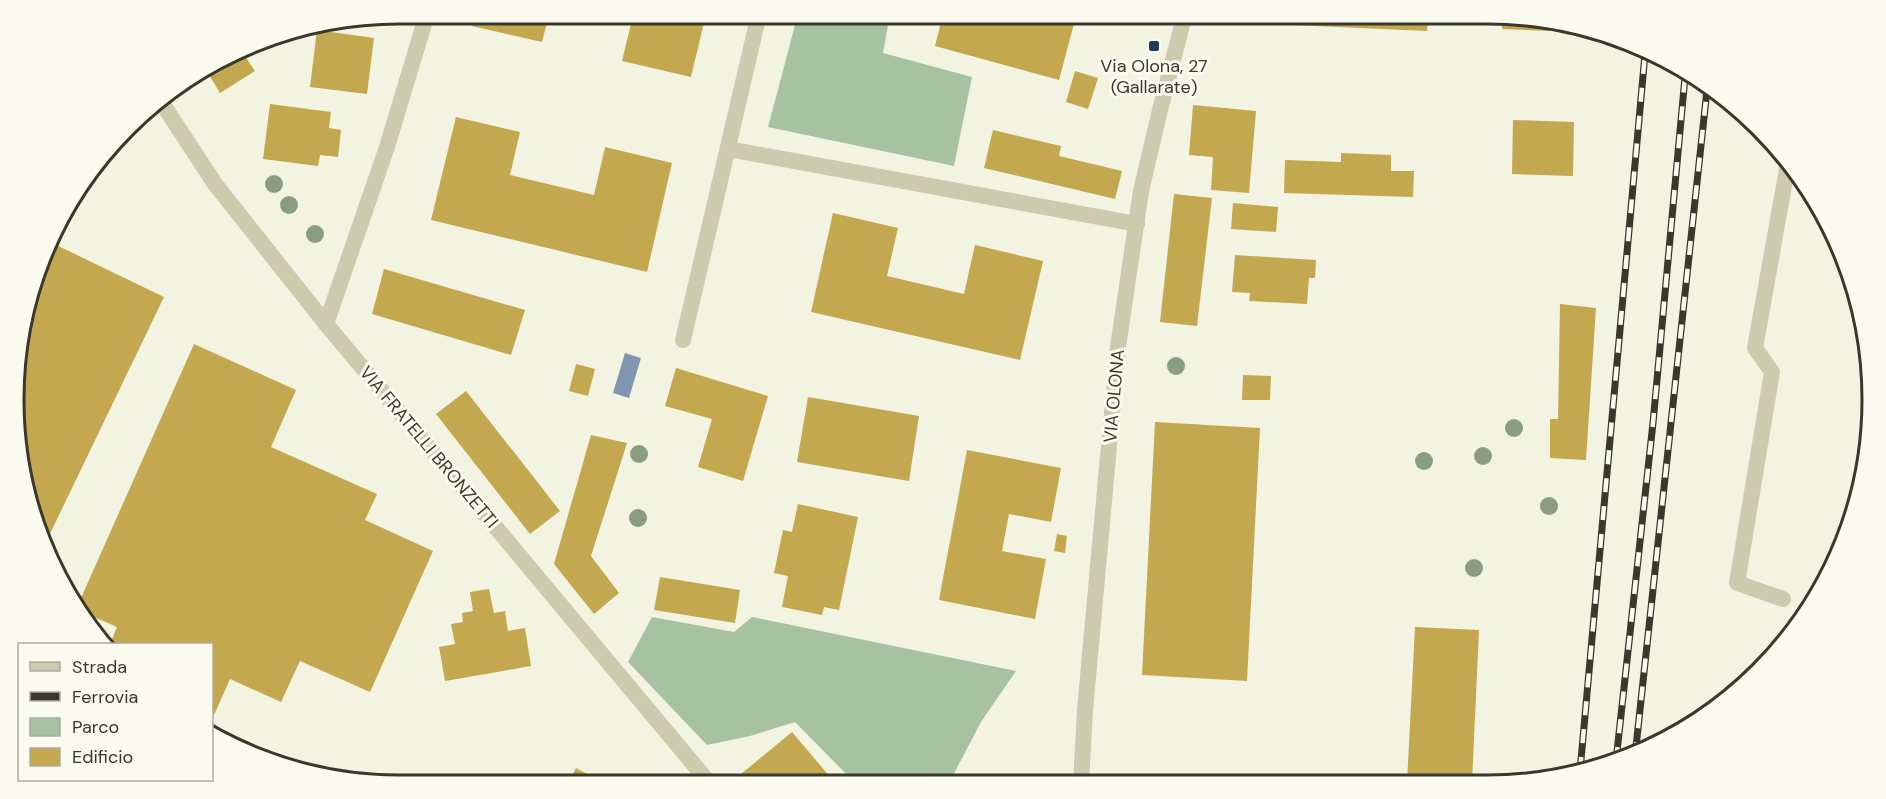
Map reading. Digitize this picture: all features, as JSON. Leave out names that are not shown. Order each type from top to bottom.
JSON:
[{"type":"street","points":[[326,324],[387,147],[424,24]]},
{"type":"street","points":[[683,340],[757,24]]},
{"type":"street","name":"VIA OLONA","points":[[1081,775],[1085,711],[1118,347],[1141,191],[1182,24]]},
{"type":"street","name":"VIA FRATELLI BRONZETTI","points":[[164,107],[215,184],[326,324],[703,775]]},
{"type":"street","points":[[728,149],[1137,224]]},
{"type":"street","points":[[1783,599],[1737,583],[1772,372],[1755,348],[1786,174]]},
{"type":"green space","points":[[795,24],[888,24],[883,53],[972,77],[954,166],[768,127]]},
{"type":"green space","points":[[652,617],[734,632],[752,617],[1016,671],[981,722],[953,775],[847,775],[795,722],[750,736],[707,745],[628,662]]},
{"type":"water","points":[[625,353],[641,358],[629,398],[613,393]]},
{"type":"building","points":[[472,24],[546,24],[542,42],[472,26]]},
{"type":"building","points":[[631,24],[704,24],[691,77],[622,61]]},
{"type":"building","points":[[940,24],[1074,24],[1059,80],[935,46]]},
{"type":"building","points":[[1268,24],[1427,24],[1427,31]]},
{"type":"building","points":[[1502,25],[1511,25],[1536,27],[1550,31],[1502,29]]},
{"type":"building","points":[[325,31],[374,38],[367,94],[310,87],[317,33]]},
{"type":"building","points":[[246,57],[255,71],[220,93],[210,76]]},
{"type":"building","points":[[1075,71],[1098,78],[1088,109],[1066,102]]},
{"type":"building","points":[[270,104],[331,112],[329,128],[341,130],[338,157],[320,155],[318,166],[263,159]]},
{"type":"building","points":[[1193,105],[1256,111],[1249,193],[1211,190],[1213,157],[1189,155]]},
{"type":"building","points":[[456,117],[520,132],[510,175],[594,195],[605,147],[672,163],[647,272],[431,220]]},
{"type":"building","points":[[1513,120],[1574,122],[1573,176],[1512,174]]},
{"type":"building","points":[[993,130],[1061,146],[1059,156],[1122,171],[1115,199],[984,168]]},
{"type":"building","points":[[1341,153],[1391,155],[1391,171],[1414,171],[1413,197],[1284,193],[1285,160],[1341,162]]},
{"type":"building","points":[[1174,194],[1212,198],[1197,326],[1160,322]]},
{"type":"building","points":[[1233,203],[1278,207],[1276,232],[1231,229]]},
{"type":"building","points":[[833,213],[898,228],[887,276],[964,294],[975,245],[1043,261],[1020,360],[811,312]]},
{"type":"building","points":[[57,246],[164,297],[50,534],[31,473],[24,400],[31,326],[44,279]]},
{"type":"building","points":[[1235,255],[1316,260],[1315,278],[1309,278],[1307,304],[1249,301],[1250,293],[1232,292]]},
{"type":"building","points":[[384,269],[525,310],[511,355],[372,314]]},
{"type":"building","points":[[1560,304],[1596,308],[1586,460],[1550,458],[1550,419],[1558,419]]},
{"type":"building","points":[[194,344],[296,390],[271,447],[377,494],[365,520],[433,551],[370,692],[300,661],[281,702],[230,679],[214,715],[213,643],[114,643],[112,640],[117,627],[94,617],[81,598]]},
{"type":"building","points":[[576,364],[595,369],[588,396],[569,391]]},
{"type":"building","points":[[676,368],[768,396],[743,481],[698,467],[712,419],[665,406]]},
{"type":"building","points":[[1243,375],[1271,376],[1270,400],[1242,400]]},
{"type":"building","points":[[466,391],[560,511],[530,534],[436,414]]},
{"type":"building","points":[[808,397],[919,416],[909,481],[797,462]]},
{"type":"building","points":[[1155,422],[1260,428],[1247,681],[1142,675]]},
{"type":"building","points":[[591,435],[627,443],[591,556],[619,593],[594,614],[554,564]]},
{"type":"building","points":[[967,450],[1061,468],[1051,522],[1009,514],[1002,551],[1046,559],[1035,619],[939,600]]},
{"type":"building","points":[[798,504],[858,517],[839,610],[824,607],[822,615],[782,607],[788,576],[774,573],[783,530],[792,532]]},
{"type":"building","points":[[1057,534],[1067,536],[1065,553],[1054,551]]},
{"type":"building","points":[[660,577],[740,590],[735,623],[654,610]]},
{"type":"building","points":[[489,589],[494,613],[505,611],[508,631],[525,628],[531,666],[445,681],[439,647],[455,644],[451,624],[463,622],[462,613],[473,611],[470,592]]},
{"type":"building","points":[[1415,627],[1479,630],[1472,775],[1407,775]]},
{"type":"building","points":[[792,732],[828,775],[742,775]]},
{"type":"building","points":[[576,768],[589,775],[572,775]]},
{"type":"railway","points":[[1581,763],[1645,59]]},
{"type":"railway","points":[[1617,751],[1653,423],[1685,81]]},
{"type":"railway","points":[[1636,743],[1706,96]]},
{"type":"place","name":"Via Olona, 27 (Gallarate)","points":[[1154,46]]}]
